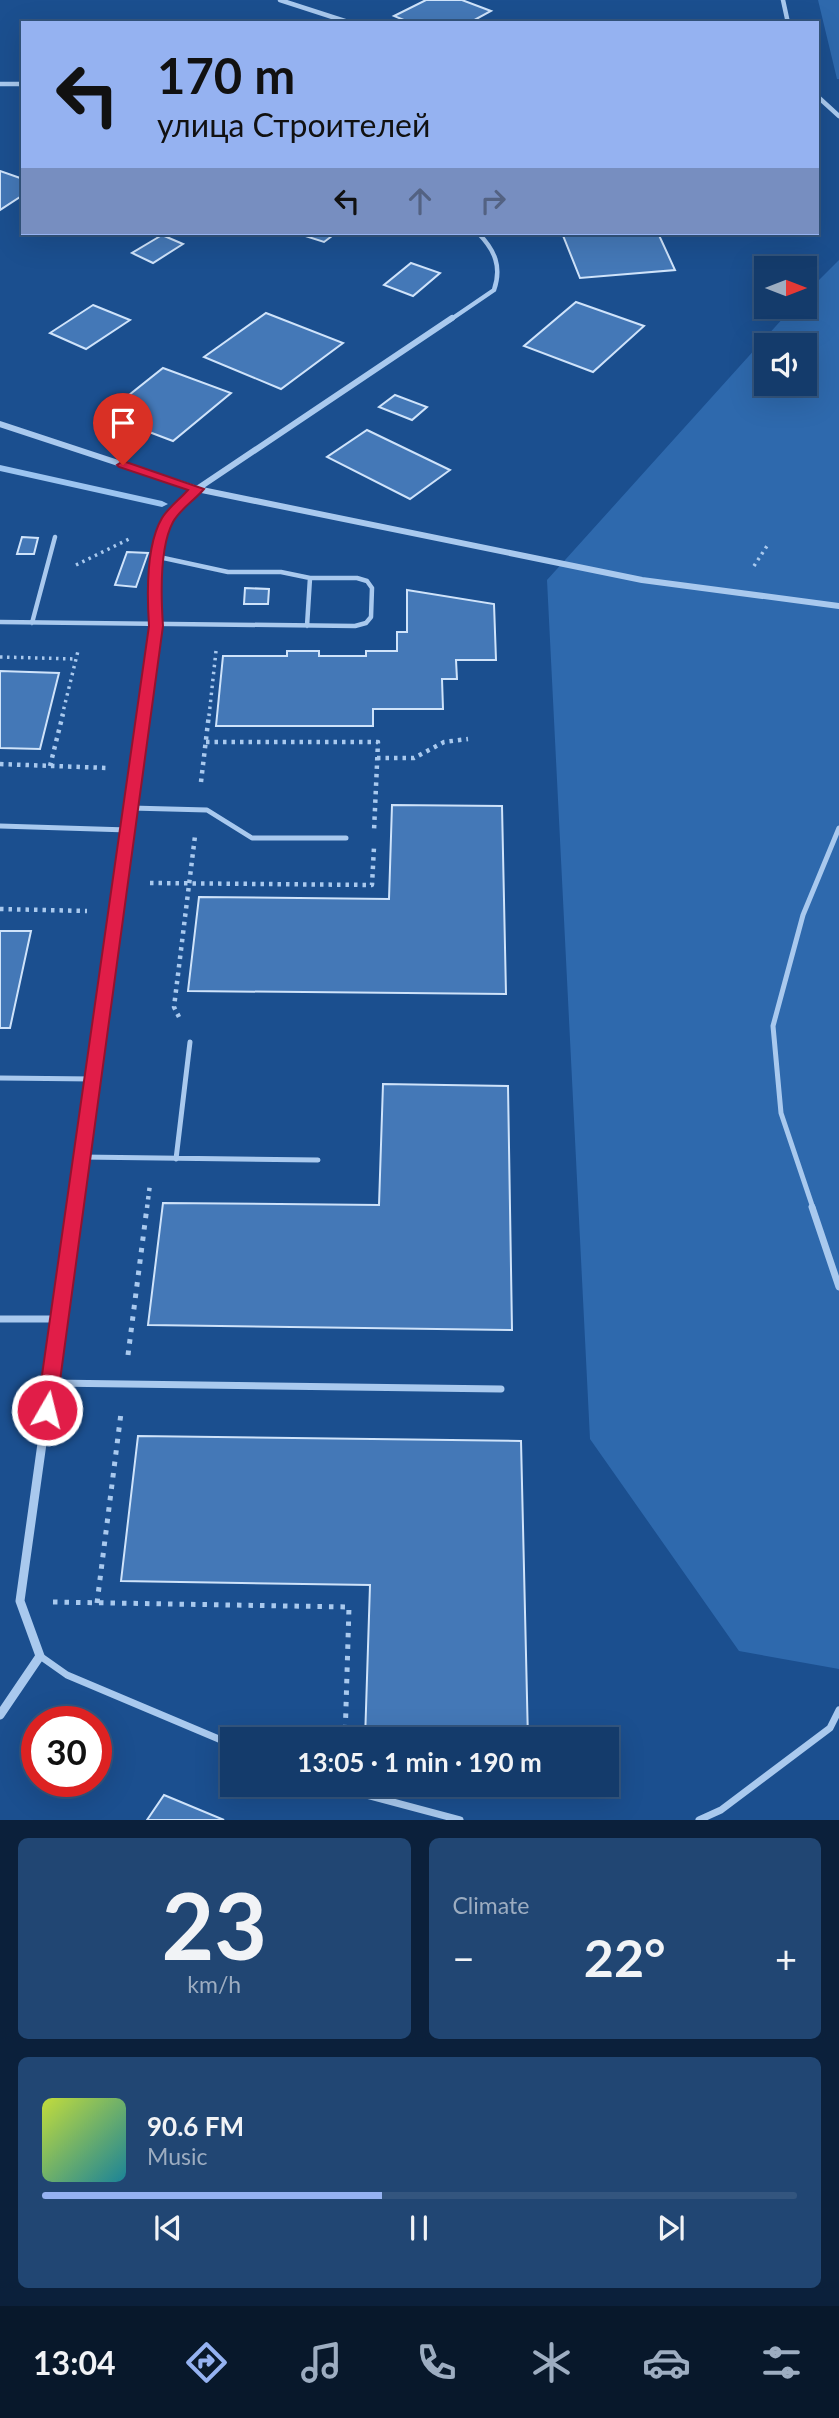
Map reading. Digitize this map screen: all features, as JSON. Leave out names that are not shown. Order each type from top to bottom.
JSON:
[{"type":"street","points":[[280,0],[345,21]]},
{"type":"street","points":[[783,0],[788,21]]},
{"type":"street","points":[[0,84],[21,84]]},
{"type":"street","points":[[819,98],[839,116]]},
{"type":"street","points":[[0,1715],[40,1656],[20,1601],[156,626],[154,593],[162,533],[168,518],[197,489],[494,290],[501,275],[498,261],[490,244],[480,235]]},
{"type":"street","points":[[0,424],[197,489],[642,580],[839,606]]},
{"type":"lane","points":[[32,623],[55,537]]},
{"type":"lane","points":[[0,622],[156,626],[355,626],[366,624],[371,617],[372,588],[367,582],[357,578],[310,578],[281,572],[228,572],[159,557]]},
{"type":"lane","points":[[307,626],[310,578]]},
{"type":"lane","points":[[131,808],[198,808],[213,812],[239,833],[252,838],[346,838]]},
{"type":"lane","points":[[0,826],[128,830]]},
{"type":"lane","points":[[839,828],[803,915],[773,1026],[781,1113],[839,1287]]},
{"type":"lane","points":[[176,1158],[190,1042]]},
{"type":"lane","points":[[0,1078],[93,1079]]},
{"type":"lane","points":[[82,1157],[318,1160]]},
{"type":"lane","points":[[0,1319],[59,1319]]},
{"type":"lane","points":[[51,1383],[501,1389]]},
{"type":"lane","points":[[40,1656],[67,1675],[220,1740]]},
{"type":"lane","points":[[699,1819],[721,1810],[830,1728],[839,1710]]},
{"type":"lane","points":[[375,1797],[460,1819]]},
{"type":"path","points":[[44,581],[127,539],[162,533]]},
{"type":"path","points":[[50,766],[84,624]]},
{"type":"path","points":[[0,657],[76,659]]},
{"type":"path","points":[[377,758],[414,758],[444,742],[468,739]]},
{"type":"path","points":[[0,764],[136,768]]},
{"type":"path","points":[[0,909],[116,911]]},
{"type":"path","points":[[20,1601],[349,1606],[345,1727]]},
{"type":"shaded area","points":[[818,0],[839,0],[839,79],[837,79]]},
{"type":"shaded area","points":[[839,260],[839,1669],[739,1651],[590,1439],[547,580],[754,350],[754,396],[817,396],[817,333],[770,333],[782,319],[817,319],[817,282]]},
{"type":"building","points":[[426,0],[462,0],[491,11],[473,21],[406,21],[394,16]]},
{"type":"building","points":[[0,171],[21,178],[21,196],[0,210]]},
{"type":"building","points":[[162,235],[183,244],[153,263],[132,253]]},
{"type":"building","points":[[302,235],[333,235],[324,242]]},
{"type":"building","points":[[563,235],[659,235],[675,270],[580,278]]},
{"type":"building","points":[[411,263],[440,273],[413,296],[384,285]]},
{"type":"building","points":[[576,302],[644,326],[593,372],[524,346]]},
{"type":"building","points":[[93,305],[130,320],[86,349],[50,333]]},
{"type":"building","points":[[266,313],[343,343],[281,389],[204,357]]},
{"type":"building","points":[[163,368],[231,393],[173,441],[104,415]]},
{"type":"building","points":[[395,395],[427,407],[412,420],[379,407]]},
{"type":"building","points":[[367,430],[450,470],[410,499],[327,457]]},
{"type":"building","points":[[22,537],[38,538],[34,554],[17,554]]},
{"type":"building","points":[[127,552],[148,553],[136,587],[115,585]]},
{"type":"building","points":[[245,588],[269,589],[268,604],[244,604]]},
{"type":"building","points":[[407,590],[494,604],[496,660],[456,660],[457,679],[442,679],[443,709],[373,709],[373,726],[216,726],[223,656],[287,656],[287,651],[319,651],[319,656],[366,656],[366,651],[397,651],[397,632],[407,632]]},
{"type":"building","points":[[0,671],[59,673],[40,749],[0,748]]},
{"type":"building","points":[[392,805],[502,806],[506,994],[188,991],[199,897],[389,899]]},
{"type":"building","points":[[0,931],[31,931],[10,1028],[0,1028]]},
{"type":"building","points":[[383,1084],[508,1086],[512,1330],[148,1325],[163,1203],[379,1205]]},
{"type":"building","points":[[138,1436],[521,1441],[528,1727],[365,1727],[370,1585],[121,1581]]},
{"type":"building","points":[[164,1795],[224,1820],[147,1820]]},
{"type":"waterway","points":[[0,468],[162,504]]},
{"type":"route","points":[[47,1410],[156,626],[154,593],[162,533],[168,518],[197,489],[123,465]]}]
